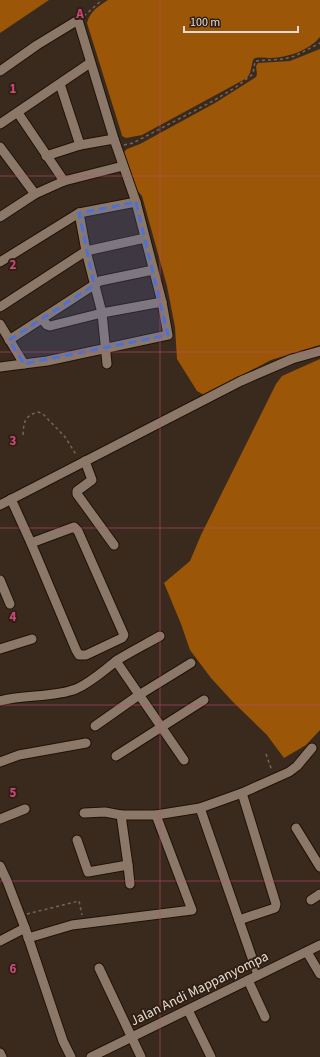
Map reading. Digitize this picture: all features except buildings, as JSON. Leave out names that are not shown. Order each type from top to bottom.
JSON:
[{"type":"street","points":[[0,71],[37,45],[78,20],[90,63],[118,141],[123,166],[136,202],[162,302],[168,335],[105,349],[0,367]]},
{"type":"street","points":[[0,124],[90,63]]},
{"type":"street","points":[[60,84],[80,145]]},
{"type":"street","points":[[18,113],[64,181]]},
{"type":"street","points":[[46,156],[80,145],[118,141]]},
{"type":"street","points":[[0,147],[35,194]]},
{"type":"street","points":[[1,215],[35,194],[64,181],[123,166]]},
{"type":"street","points":[[0,262],[79,214],[136,202]]},
{"type":"street","points":[[79,214],[86,251],[102,313],[106,364]]},
{"type":"street","points":[[0,307],[86,251],[145,238]]},
{"type":"street","points":[[9,340],[94,285],[108,280],[153,270]]},
{"type":"street","points":[[42,318],[47,325],[50,326],[102,313],[162,302]]},
{"type":"street","points":[[0,324],[24,364]]},
{"type":"street","points":[[0,505],[241,381],[292,359],[320,351]]},
{"type":"street","points":[[83,462],[92,481],[77,491],[77,494],[114,544]]},
{"type":"street","points":[[11,499],[77,653],[79,655],[86,655],[123,638],[124,635],[76,528],[72,528],[31,543]]},
{"type":"street","points":[[0,580],[10,604]]},
{"type":"street","points":[[0,701],[62,692],[77,688],[96,677],[116,661],[160,636]]},
{"type":"street","points":[[0,649],[32,639]]},
{"type":"street","points":[[116,661],[184,760]]},
{"type":"street","points":[[95,726],[139,695],[191,662]]},
{"type":"street","points":[[116,756],[204,700]]},
{"type":"street","points":[[0,762],[19,755],[86,743]]},
{"type":"street","points":[[84,813],[105,812],[121,815],[156,815],[200,808],[242,793],[295,769],[312,748]]},
{"type":"street","points":[[239,920],[275,908],[276,904],[242,793]]},
{"type":"street","points":[[200,808],[258,975]]},
{"type":"street","points":[[0,819],[25,809]]},
{"type":"street","points":[[121,815],[130,884]]},
{"type":"street","points":[[28,938],[64,927],[84,923],[192,910],[156,815]]},
{"type":"street","points":[[296,828],[320,867]]},
{"type":"street","points":[[77,840],[88,872],[128,865]]},
{"type":"street","points":[[0,866],[2,876],[25,928],[63,1042],[71,1057]]},
{"type":"street","points":[[311,900],[320,894]]},
{"type":"street","points":[[0,941],[25,928]]},
{"type":"street","name":"Jalan Andi Mappanyompa","points":[[91,1057],[320,945]]},
{"type":"street","points":[[307,952],[320,974]]},
{"type":"street","points":[[99,968],[141,1057]]},
{"type":"street","points":[[248,980],[265,1017]]},
{"type":"street","points":[[188,1010],[211,1057]]},
{"type":"street","points":[[0,1053],[2,1057]]},
{"type":"path","points":[[78,20],[102,0]]},
{"type":"path","points":[[118,141],[124,145],[133,143],[236,87],[253,74],[256,61],[284,59],[294,56],[320,43]]},
{"type":"path","points":[[23,436],[27,417],[38,412],[43,414],[65,437],[83,462]]},
{"type":"path","points":[[266,754],[275,779]]},
{"type":"path","points":[[20,916],[79,901],[84,923]]},
{"type":"highlighted area","points":[[136,202],[168,335],[24,364],[9,340],[94,285],[79,213]]},
{"type":"shaded area","points":[[0,0],[49,0],[0,33]]},
{"type":"shaded area","points":[[108,0],[320,0],[320,37],[304,50],[291,55],[271,58],[255,58],[247,78],[142,135],[126,138],[122,136],[87,23],[90,15]]},
{"type":"shaded area","points":[[320,49],[320,345],[271,360],[204,395],[197,391],[177,359],[175,327],[167,286],[142,196],[136,189],[124,152],[127,149],[140,144],[215,103],[256,77],[256,66],[258,63],[290,61]]},
{"type":"shaded area","points":[[320,359],[320,730],[306,745],[284,758],[267,735],[211,678],[190,650],[164,583],[190,561],[201,535],[276,384],[282,376]]}]
